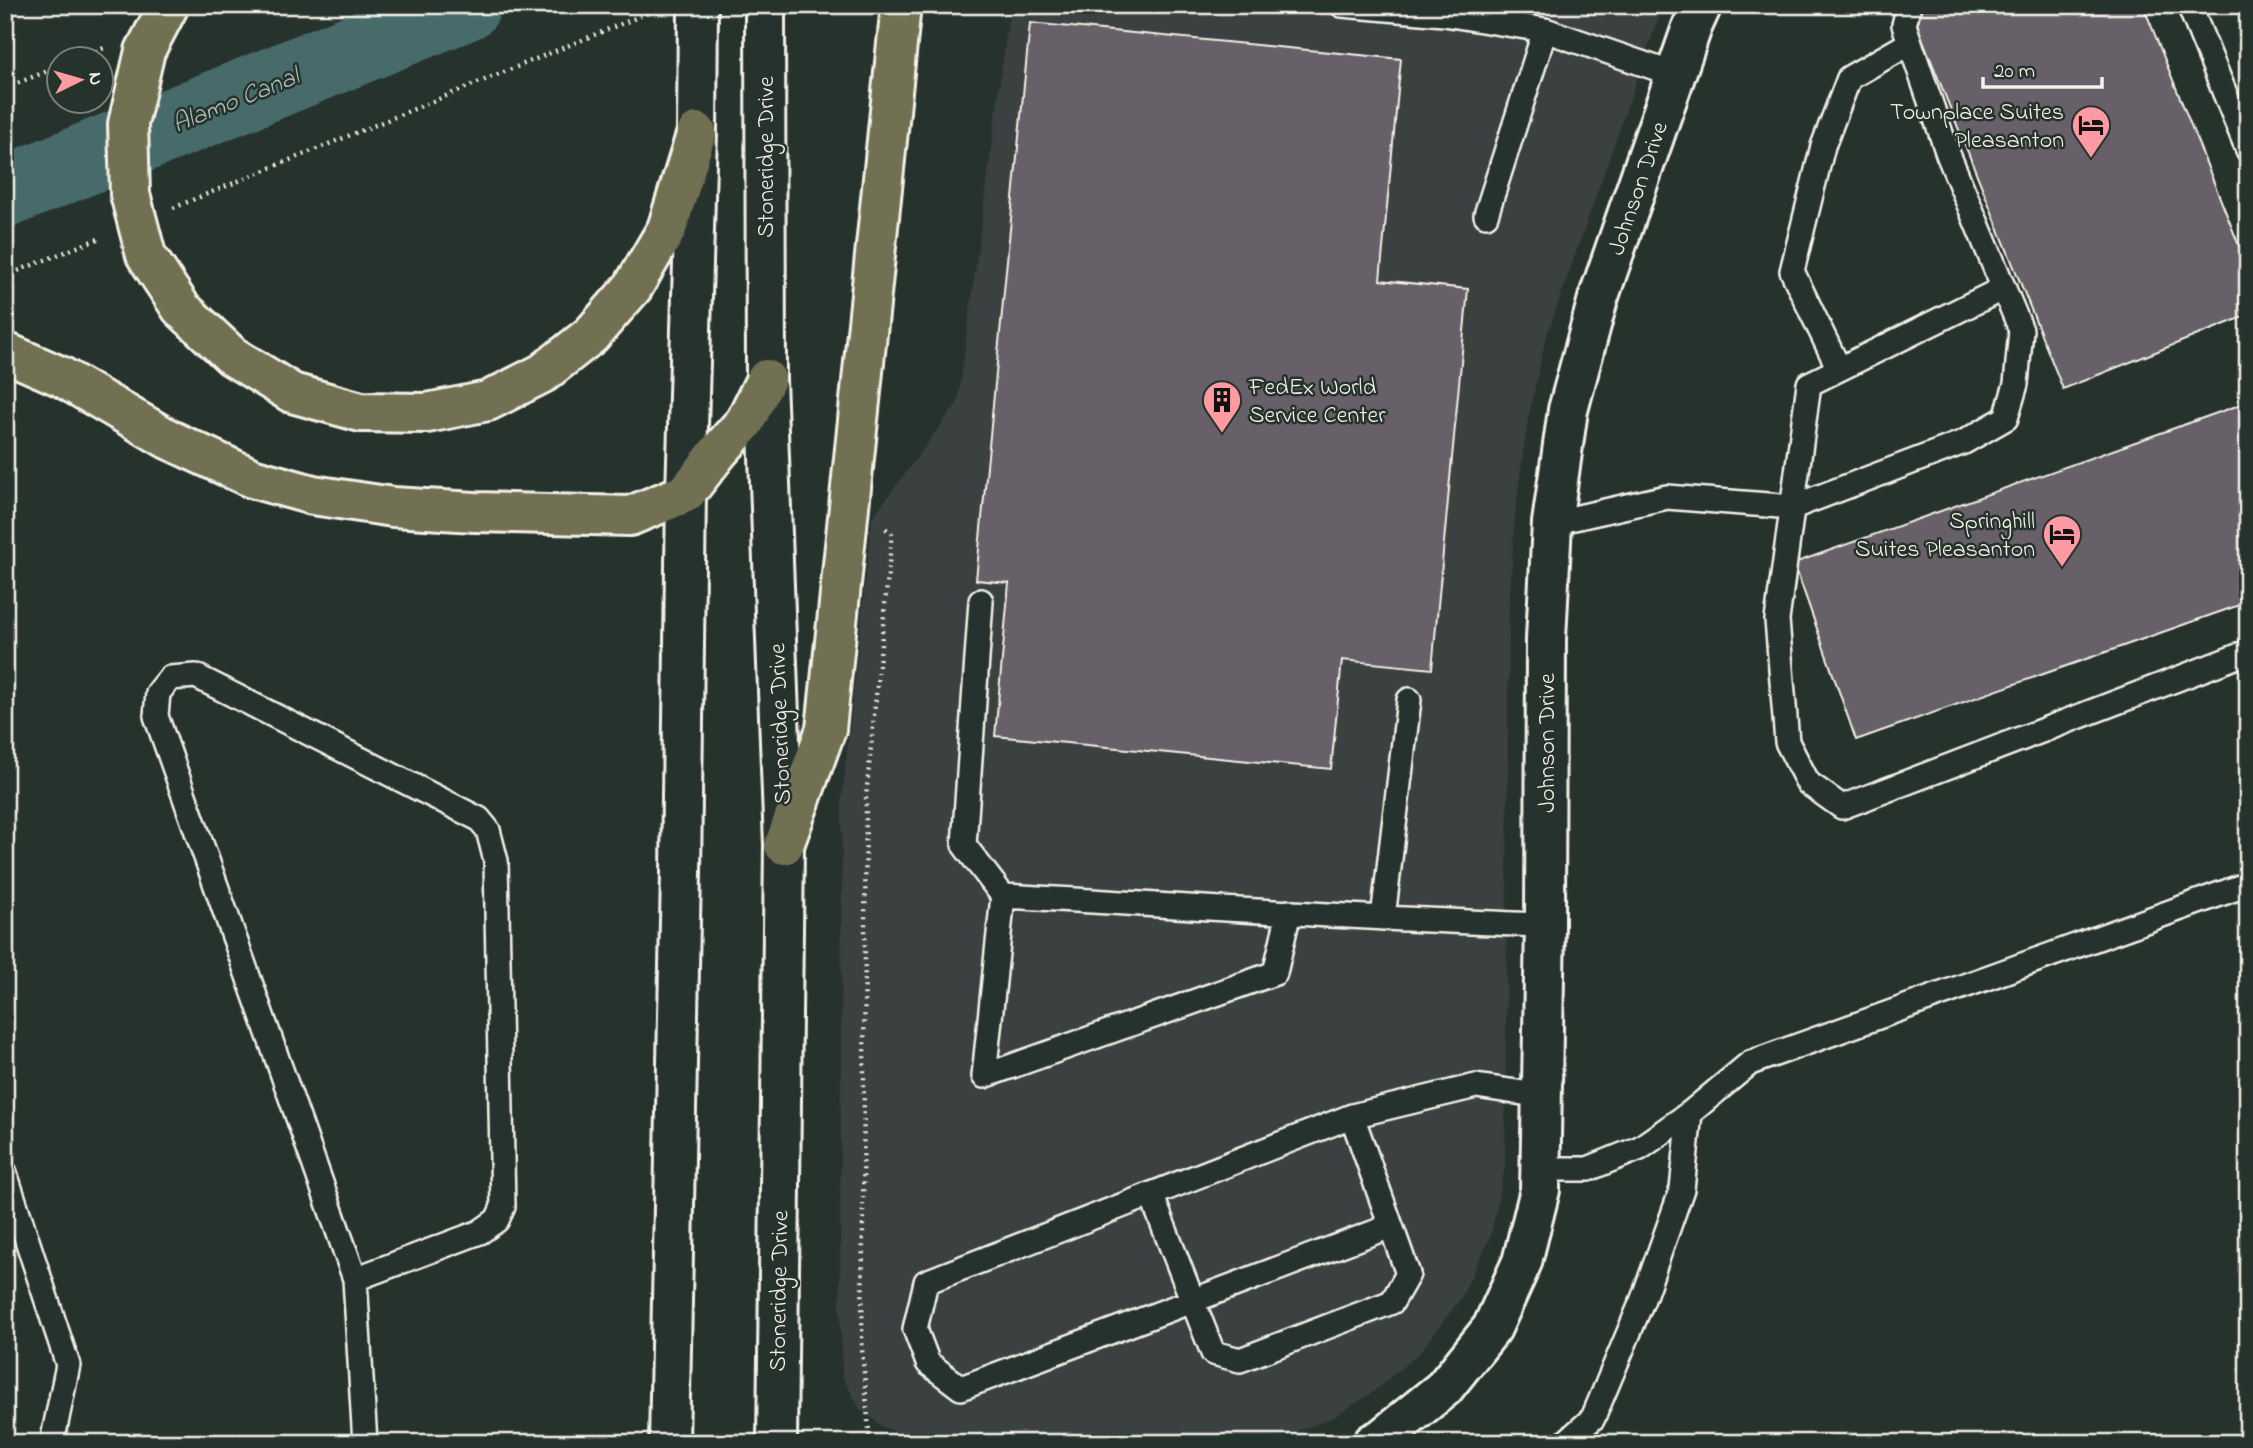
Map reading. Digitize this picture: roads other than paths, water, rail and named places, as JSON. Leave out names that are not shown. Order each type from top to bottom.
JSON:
[{"type":"highway","points":[[169,5],[145,51],[128,124],[130,194],[146,255],[181,308],[232,356],[292,393],[361,412],[427,413],[488,401],[543,373],[592,335],[633,287],[667,229],[697,132]]},
{"type":"highway","points":[[784,845],[826,729],[901,5]]},
{"type":"highway","points":[[5,352],[62,377],[168,439],[252,478],[313,495],[393,508],[475,512],[630,516],[686,493],[745,422],[766,379]]},
{"type":"main road","points":[[669,1443],[686,493],[697,132],[698,5]]},
{"type":"main road","name":"Stoneridge Drive","points":[[765,5],[766,379],[784,845],[776,1443]]},
{"type":"main road","name":"Johnson Drive","points":[[1373,1443],[1444,1388],[1492,1328],[1522,1262],[1540,1190],[1545,925],[1546,639],[1552,523],[1568,410],[1598,299],[1702,5]]},
{"type":"lane","points":[[1342,5],[1444,15],[1545,30],[1676,75]]},
{"type":"lane","points":[[1552,523],[1667,497],[1793,507],[1964,442],[2006,418],[2016,384],[2021,330],[1948,154],[1904,25],[1909,5]]},
{"type":"lane","points":[[2189,5],[2248,150]]},
{"type":"lane","points":[[1486,215],[1545,30]]},
{"type":"lane","points":[[1839,369],[1792,271],[1823,146],[1849,78],[1910,43]]},
{"type":"lane","points":[[2004,288],[1809,384],[1777,620],[1787,743],[1808,783],[1842,807],[2248,652]]},
{"type":"lane","points":[[981,601],[964,845],[1003,897],[984,1076],[1275,973],[1289,912]]},
{"type":"lane","points":[[355,1279],[480,1232],[497,1220],[503,1207],[496,861],[488,830],[479,819],[196,676],[170,678],[158,693],[156,716],[355,1279],[365,1443]]},
{"type":"lane","points":[[1383,918],[1409,699]]},
{"type":"lane","points":[[1540,1169],[1588,1169],[1640,1148],[1690,1113],[1750,1063],[2248,884]]},
{"type":"lane","points":[[1003,897],[1545,925]]},
{"type":"lane","points":[[1391,1226],[961,1388],[928,1363],[915,1329],[926,1282],[1352,1116],[1476,1086],[1543,1096]]},
{"type":"lane","points":[[1565,1443],[1592,1418],[1643,1299],[1682,1189],[1690,1113]]},
{"type":"lane","points":[[1151,1194],[1213,1353],[1240,1360],[1392,1302],[1408,1274],[1352,1116]]},
{"type":"lane","points":[[5,1172],[68,1365],[52,1443]]},
{"type":"waterway","name":"Alamo Canal","points":[[5,192],[465,5]]},
{"type":"place","name":"Townplace Suites Pleasanton","points":[[2091,159]]},
{"type":"place","name":"FedEx World Service Center","points":[[1222,434]]},
{"type":"place","name":"Springhill Suites Pleasanton","points":[[2062,568]]}]
